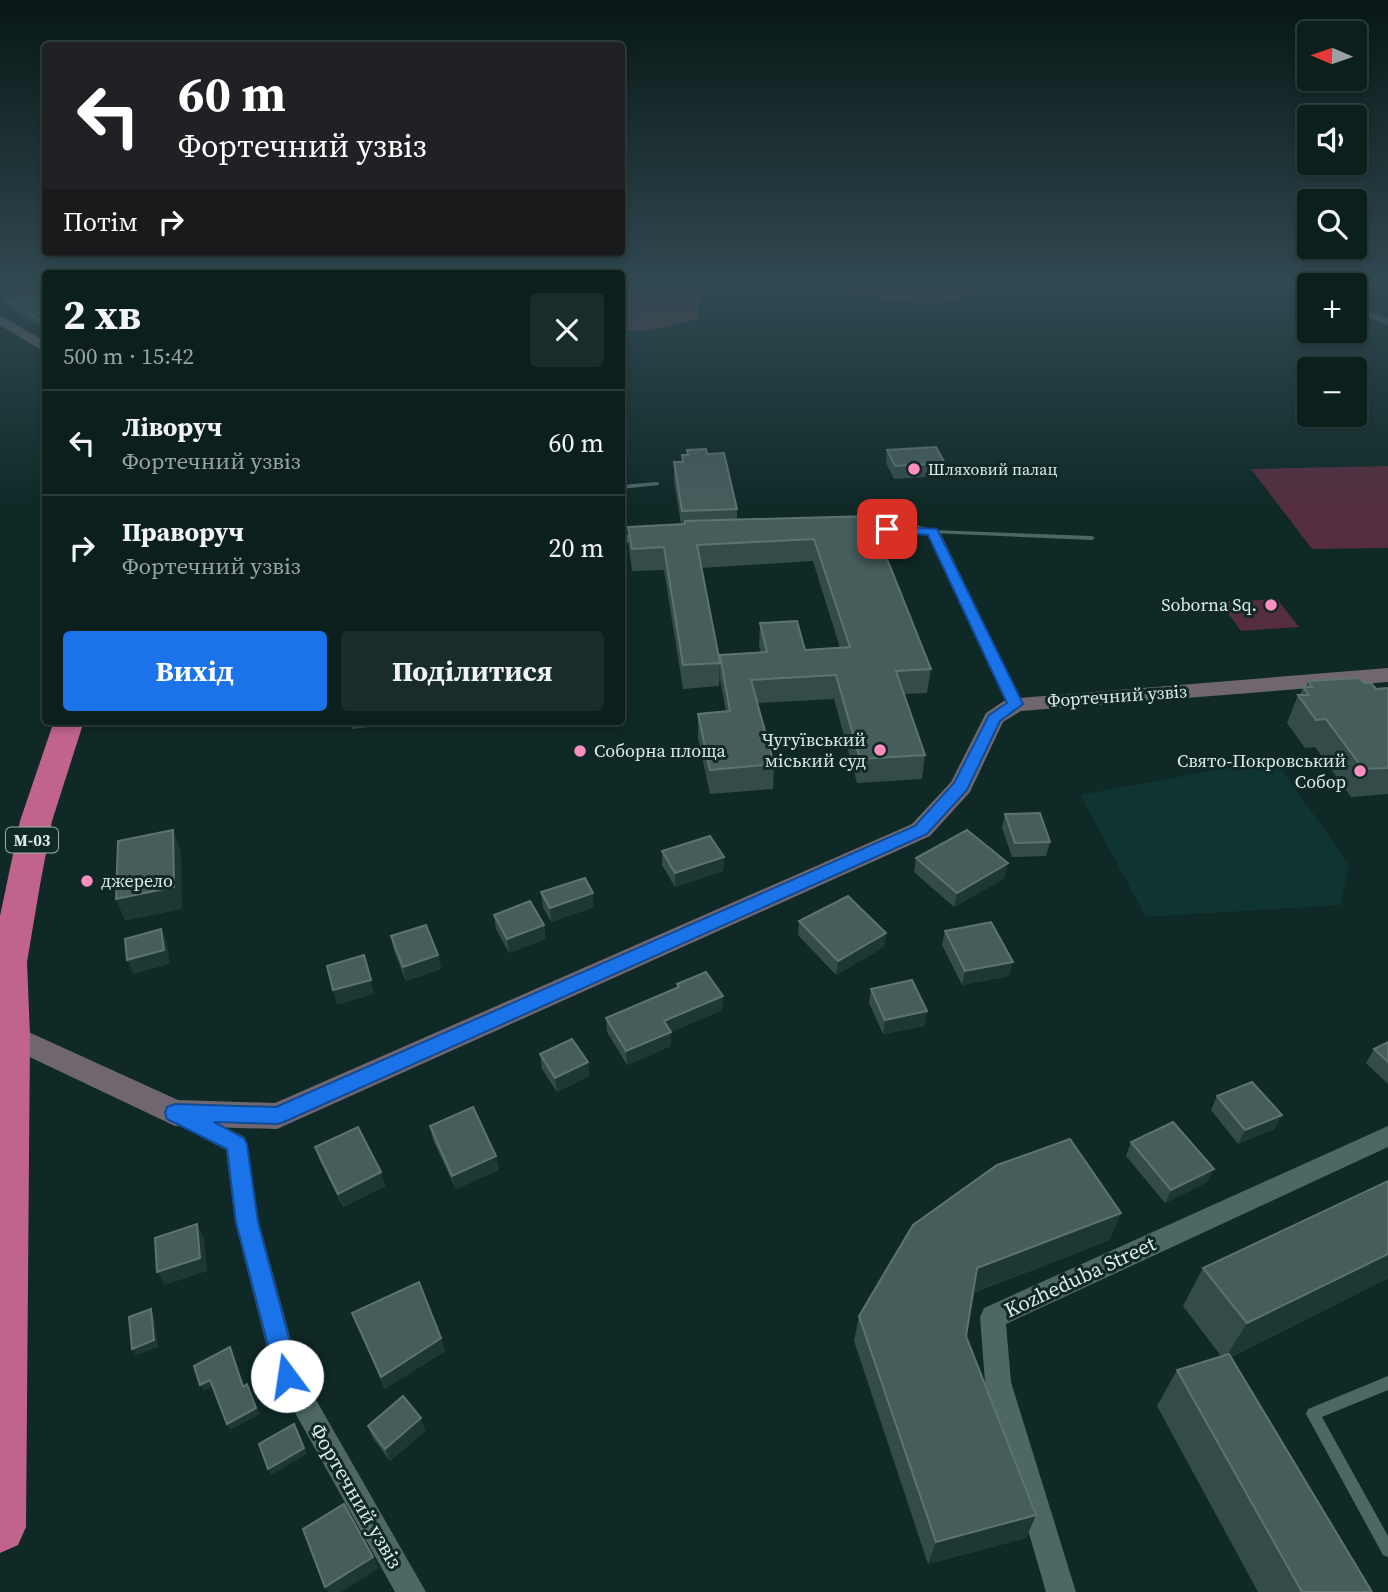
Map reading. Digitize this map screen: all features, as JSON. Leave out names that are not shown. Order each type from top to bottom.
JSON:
[{"type":"highway","name":"М-03","points":[[0,1527],[11,1037],[4,963],[36,821],[68,725]]},
{"type":"street","points":[[844,531],[913,528],[933,532],[1015,704]]},
{"type":"street","points":[[625,539],[663,537]]},
{"type":"street","name":"Фортечний узвіз","points":[[175,1113],[277,1116],[921,830],[961,786],[994,718],[1015,704],[1388,675]]},
{"type":"street","name":"Фортечний узвіз","points":[[11,1037],[237,1144],[247,1222],[287,1376],[411,1592]]},
{"type":"street","name":"Kozheduba Street","points":[[1060,1592],[998,1382],[993,1317],[1388,1136]]},
{"type":"lane","points":[[625,487],[657,485]]},
{"type":"lane","points":[[933,532],[1092,538]]},
{"type":"lane","points":[[1388,1383],[1313,1414],[1388,1550]]},
{"type":"shaded area","points":[[1388,466],[1388,548],[1312,549],[1251,469]]},
{"type":"shaded area","points":[[1277,599],[1299,627],[1241,631],[1220,602]]},
{"type":"shaded area","points":[[1274,759],[1349,864],[1341,905],[1146,917],[1080,795]]},
{"type":"building","points":[[936,447],[945,463],[895,466],[887,450]]},
{"type":"building","points":[[706,449],[707,454],[724,453],[737,509],[682,511],[674,462],[683,462],[682,455],[688,455],[687,450]]},
{"type":"building","points":[[870,516],[931,669],[896,671],[925,755],[860,759],[836,675],[751,680],[774,764],[710,770],[698,714],[730,711],[720,655],[767,652],[760,623],[797,621],[805,650],[850,647],[814,539],[697,545],[720,663],[683,665],[664,547],[632,549],[628,527],[685,524],[685,521]]},
{"type":"building","points":[[1359,678],[1364,683],[1371,683],[1376,689],[1388,689],[1388,768],[1363,769],[1326,719],[1316,720],[1298,695],[1309,695],[1303,687],[1312,687],[1308,681]]},
{"type":"building","points":[[1040,813],[1050,842],[1015,843],[1005,814]]},
{"type":"building","points":[[173,830],[174,887],[116,899],[118,841]]},
{"type":"building","points":[[967,830],[1008,863],[957,893],[916,858]]},
{"type":"building","points":[[710,836],[724,857],[675,873],[662,851]]},
{"type":"building","points":[[585,878],[593,893],[550,908],[541,892]]},
{"type":"building","points":[[848,896],[886,933],[838,961],[799,921]]},
{"type":"building","points":[[530,901],[544,925],[507,939],[494,915]]},
{"type":"building","points":[[991,922],[1013,962],[965,971],[945,931]]},
{"type":"building","points":[[426,925],[438,955],[403,967],[391,936]]},
{"type":"building","points":[[161,929],[164,950],[127,960],[125,939]]},
{"type":"building","points":[[364,955],[371,980],[333,990],[327,966]]},
{"type":"building","points":[[706,972],[723,996],[664,1021],[671,1032],[626,1051],[606,1018],[679,987],[677,984]]},
{"type":"building","points":[[912,980],[927,1011],[885,1020],[871,989]]},
{"type":"building","points":[[572,1039],[588,1062],[555,1078],[540,1054]]},
{"type":"building","points":[[1388,1042],[1388,1062],[1374,1049]]},
{"type":"building","points":[[1252,1082],[1282,1115],[1245,1130],[1217,1096]]},
{"type":"building","points":[[473,1107],[496,1156],[452,1176],[430,1126]]},
{"type":"building","points":[[1173,1122],[1214,1169],[1171,1190],[1131,1142]]},
{"type":"building","points":[[358,1127],[381,1172],[338,1194],[315,1147]]},
{"type":"building","points":[[1070,1139],[1121,1213],[977,1268],[966,1336],[1036,1515],[936,1542],[859,1316],[913,1225],[997,1165]]},
{"type":"building","points":[[1388,1181],[1388,1254],[1247,1323],[1203,1268]]},
{"type":"building","points":[[197,1224],[200,1258],[157,1272],[155,1238]]},
{"type":"building","points":[[419,1282],[441,1338],[381,1377],[352,1313]]},
{"type":"building","points":[[151,1309],[154,1340],[132,1349],[129,1317]]},
{"type":"building","points":[[230,1347],[243,1387],[247,1384],[256,1408],[227,1424],[210,1380],[200,1385],[194,1366]]},
{"type":"building","points":[[1229,1354],[1372,1592],[1302,1592],[1177,1370]]},
{"type":"building","points":[[403,1396],[421,1418],[385,1449],[368,1426]]},
{"type":"building","points":[[294,1424],[304,1448],[268,1469],[259,1444]]},
{"type":"building","points":[[344,1504],[373,1557],[325,1587],[303,1529]]},
{"type":"place","name":"Шляховий палац","points":[[914,469]]},
{"type":"place","name":"Soborna Sq.","points":[[1271,605]]},
{"type":"place","name":"Чугуївський міський суд","points":[[880,750]]},
{"type":"place","name":"Соборна площа","points":[[580,751]]},
{"type":"place","name":"Свято-Покровський Собор","points":[[1360,771]]},
{"type":"place","name":"джерело","points":[[87,881]]},
{"type":"route","points":[[287,1376],[247,1222],[237,1144],[175,1113],[277,1116],[921,830],[961,786],[983,734],[994,718],[1015,704],[933,532],[913,528],[887,529]]}]
